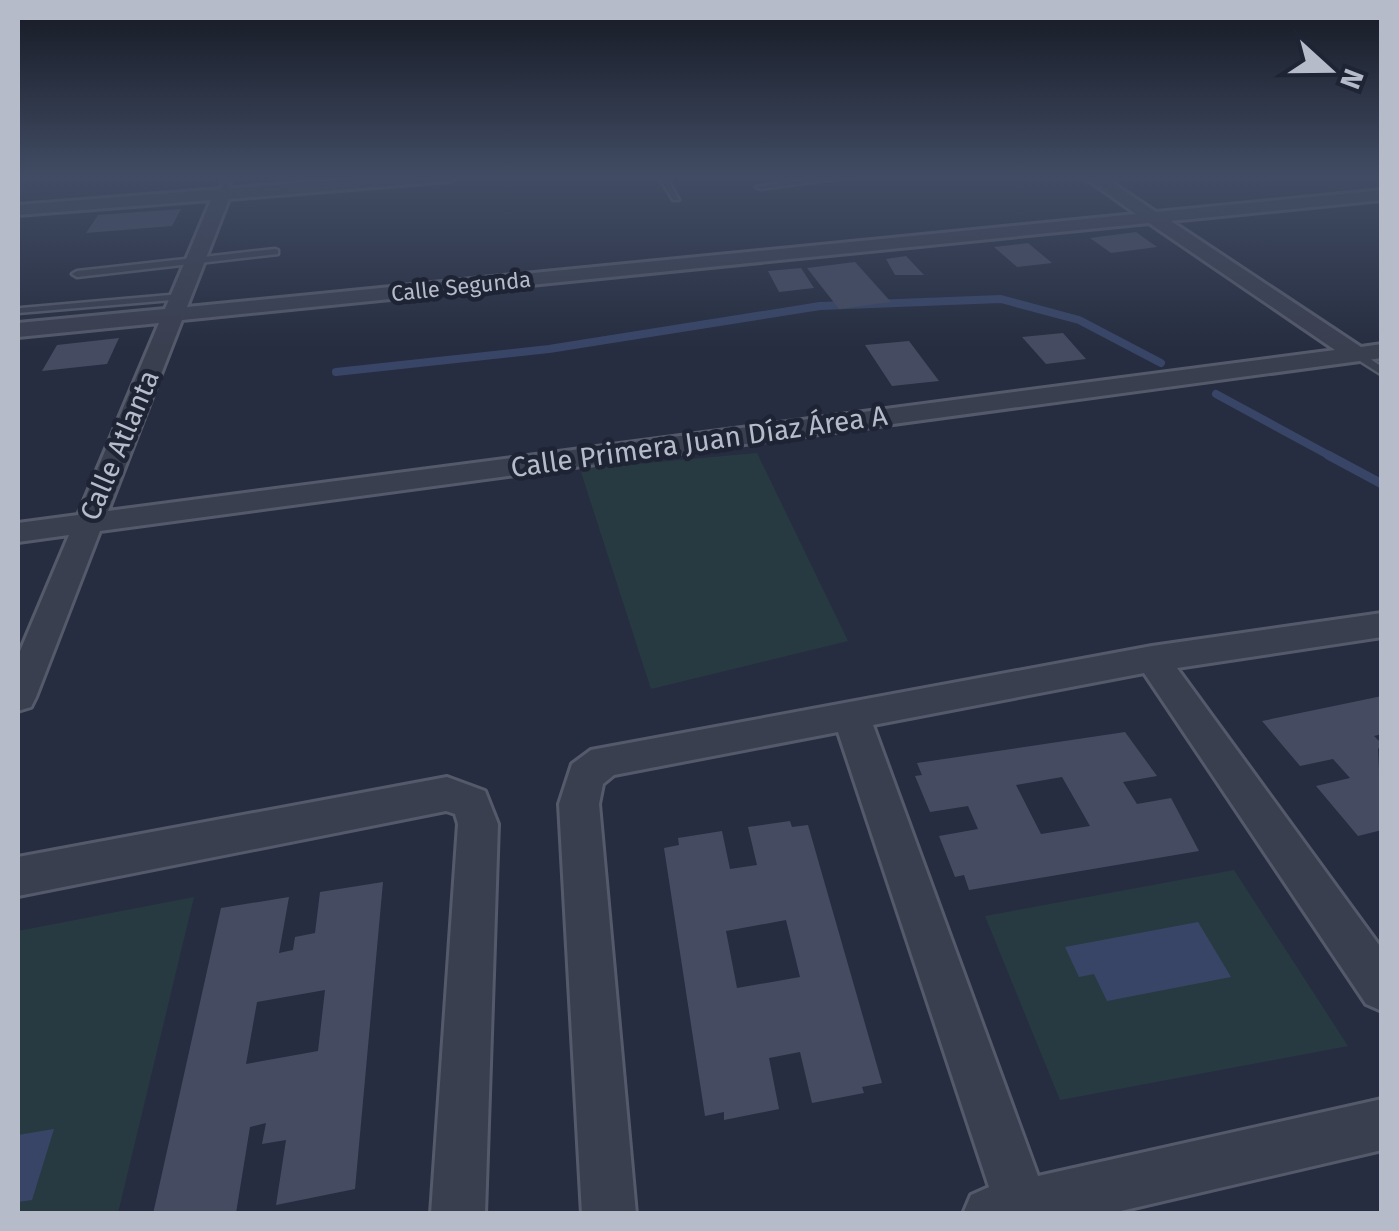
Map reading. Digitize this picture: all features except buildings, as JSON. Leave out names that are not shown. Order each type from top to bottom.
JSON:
[{"type":"street","name":"Calle Atlanta","points":[[18,697],[207,233]]},
{"type":"street","name":"Calle Segunda","points":[[19,320],[983,233]]},
{"type":"street","points":[[1179,233],[1369,353]]},
{"type":"street","name":"Calle Primera Juan Díaz Área A","points":[[18,532],[1369,353]]},
{"type":"street","points":[[608,1214],[578,804],[586,776],[604,761],[1152,659],[1382,625]]},
{"type":"street","points":[[1152,659],[1382,988]]},
{"type":"street","points":[[851,716],[1006,1210],[1382,1124]]},
{"type":"street","points":[[18,877],[447,794],[471,803],[478,824],[458,1214]]},
{"type":"lane","points":[[77,274],[274,252]]},
{"type":"lane","points":[[1369,353],[1382,372]]},
{"type":"shaded area","points":[[757,453],[848,641],[651,689],[580,469]]},
{"type":"shaded area","points":[[1234,870],[1348,1046],[1060,1100],[985,916]]},
{"type":"shaded area","points":[[194,897],[118,1213],[18,1214],[18,931]]},
{"type":"water","points":[[1198,922],[1231,977],[1107,1001],[1094,974],[1079,977],[1065,947]]},
{"type":"water","points":[[54,1129],[32,1200],[18,1202],[18,1135]]},
{"type":"waterway","points":[[963,300],[975,300]]},
{"type":"waterway","points":[[336,372],[549,349],[820,306],[975,300]]},
{"type":"waterway","points":[[975,300],[1005,300]]},
{"type":"waterway","points":[[975,300],[1005,300]]},
{"type":"waterway","points":[[1005,300],[1079,320],[1161,363]]},
{"type":"waterway","points":[[1216,394],[1332,457]]},
{"type":"waterway","points":[[1328,455],[1382,484]]}]
